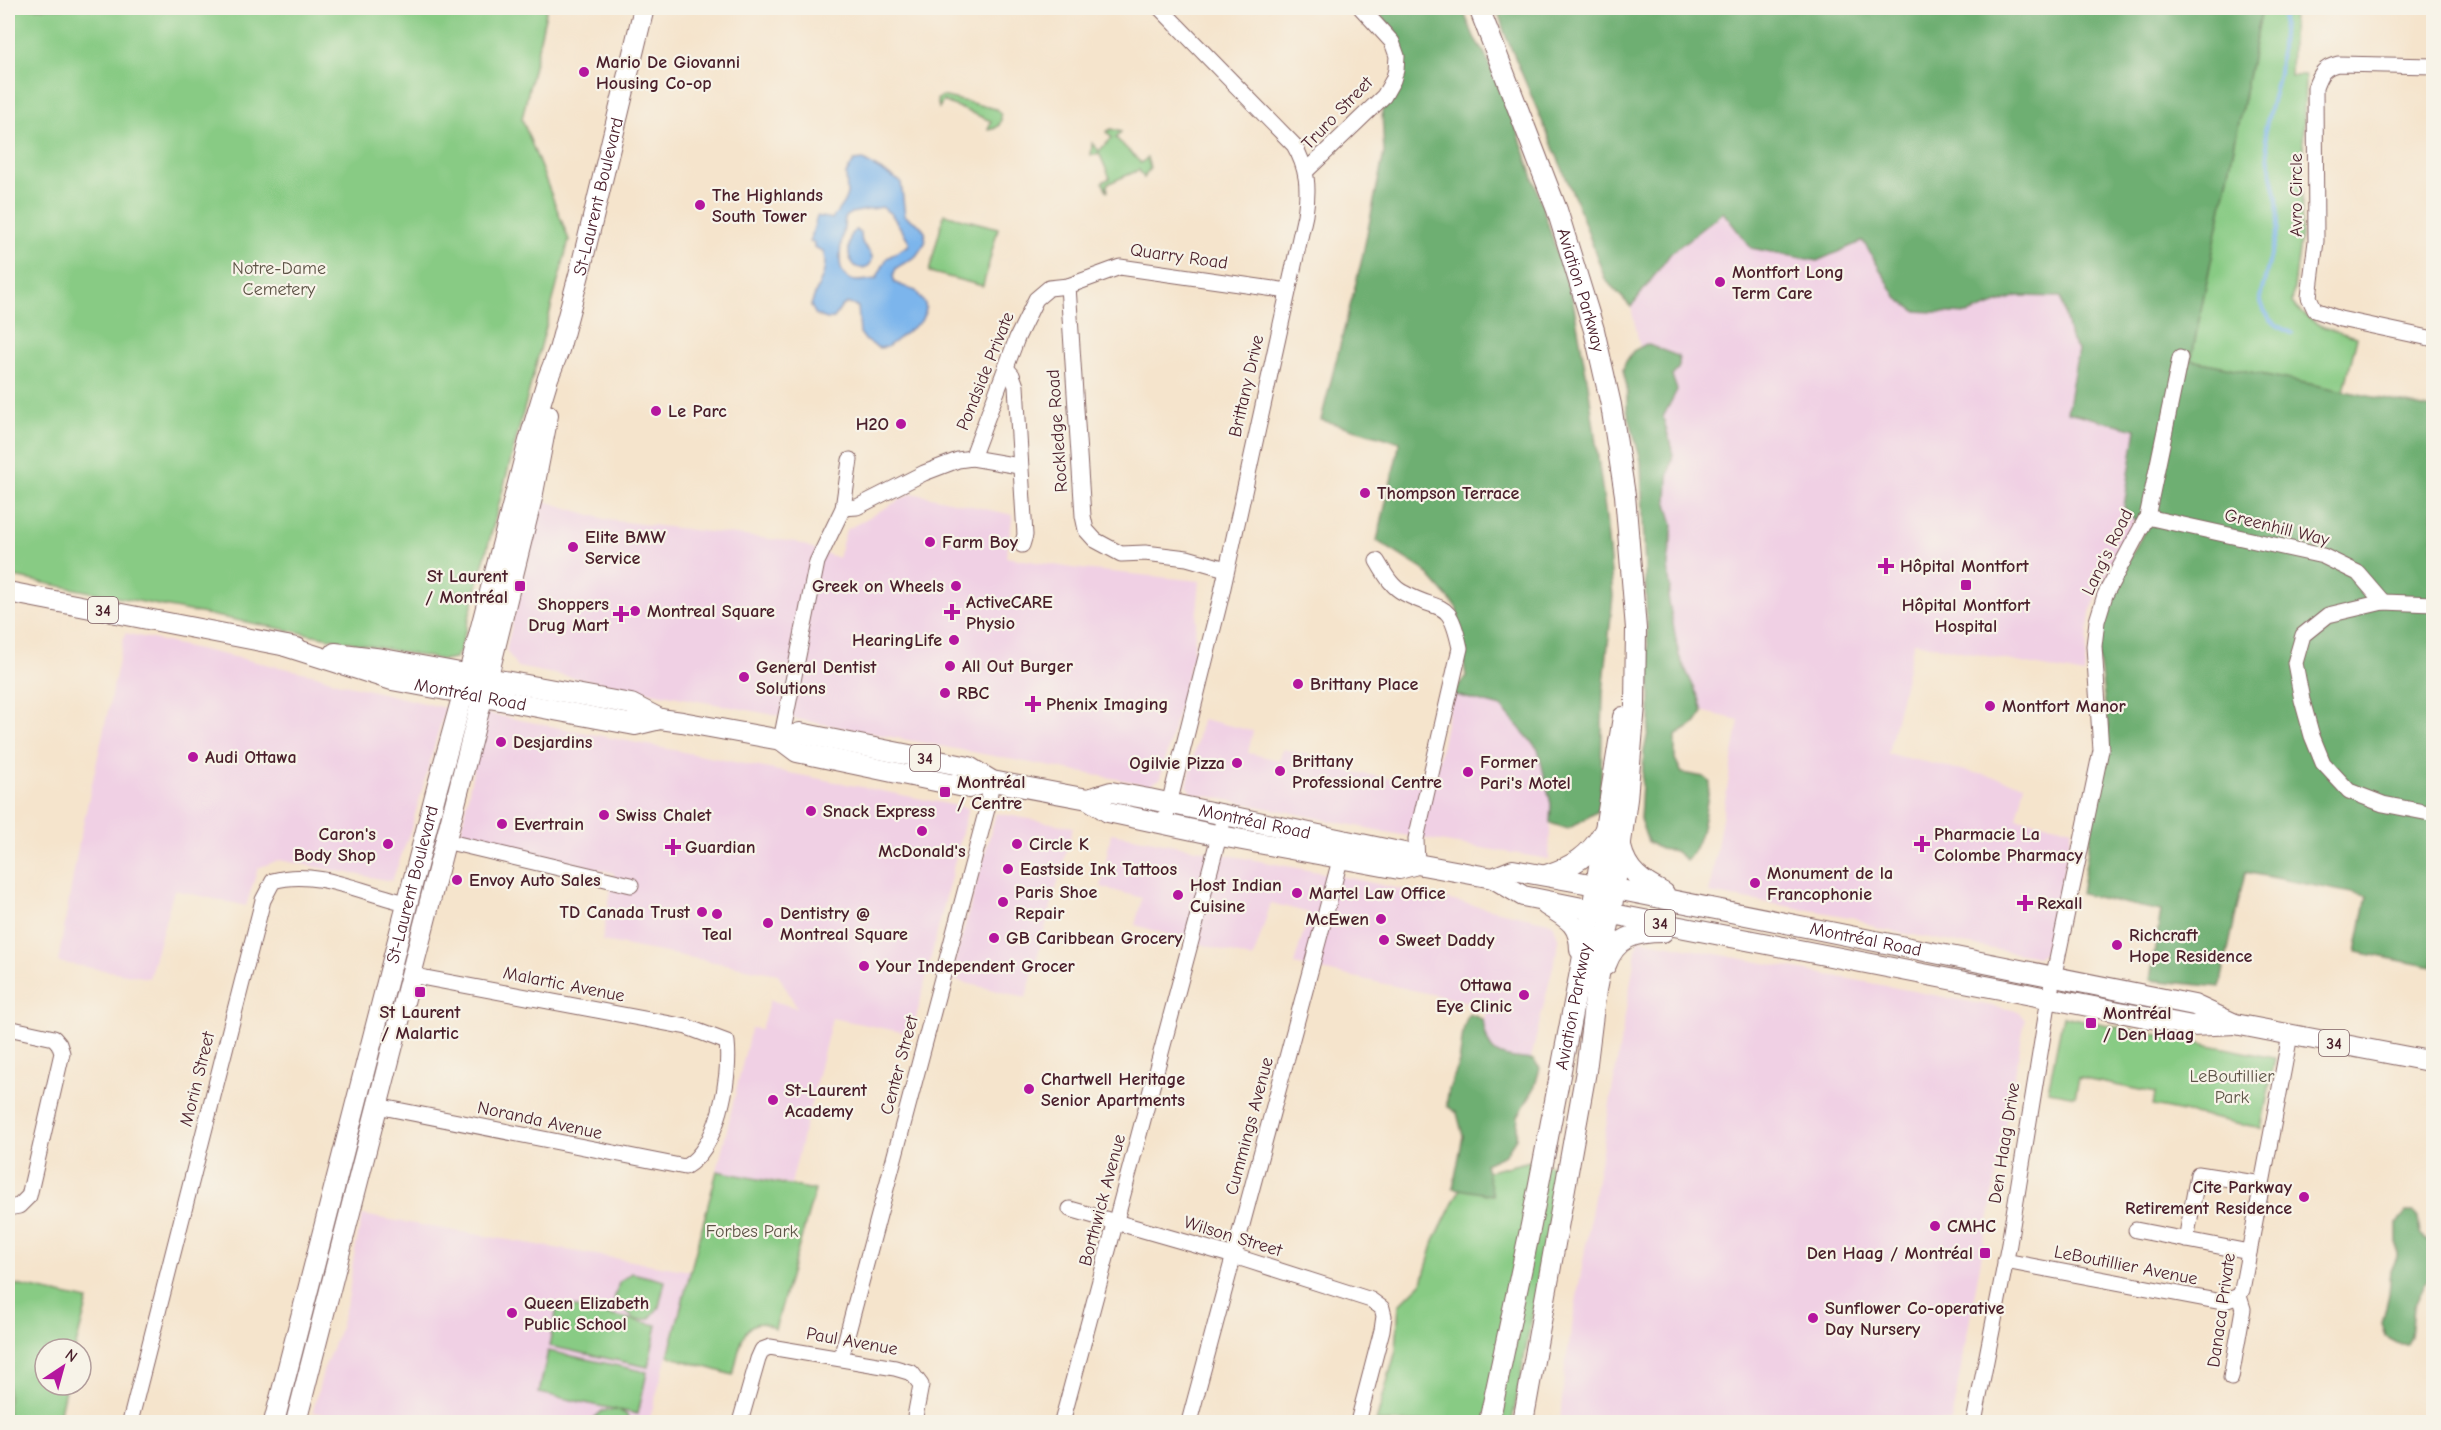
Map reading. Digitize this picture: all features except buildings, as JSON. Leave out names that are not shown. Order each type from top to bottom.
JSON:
[{"type":"main road","name":"St-Laurent Boulevard","points":[[274,1422],[407,903],[475,686],[509,553],[532,498],[559,350],[644,8]]},
{"type":"main road","name":"Aviation Parkway","points":[[1479,8],[1557,210],[1594,330],[1619,452],[1625,495],[1637,660],[1632,764],[1620,843],[1605,887]]},
{"type":"main road","name":"Aviation Parkway","points":[[1523,1422],[1585,1082],[1605,887],[1607,826],[1626,689],[1632,586]]},
{"type":"main road","name":"Montréal Road","points":[[8,592],[285,646],[392,680],[475,686],[631,704],[660,719],[781,740],[797,752],[850,761],[969,788],[992,781],[1088,799],[1108,812],[1221,836],[1343,848]]},
{"type":"main road","name":"St-Laurent Boulevard","points":[[296,1422],[445,841],[475,686]]},
{"type":"main road","name":"Montréal Road","points":[[1088,799],[1111,792],[1225,814],[1343,848],[1400,869],[1417,864],[1493,878],[1523,896],[1601,912],[2192,1026],[2235,1024]]},
{"type":"main road","points":[[1545,876],[1580,861],[1596,845],[1607,826]]},
{"type":"main road","points":[[1620,843],[1624,860],[1634,874],[1648,885],[1680,902]]},
{"type":"main road","name":"Montréal Road","points":[[1493,878],[1513,870],[1605,887],[2194,1005],[2235,1024],[2433,1062]]},
{"type":"main road","points":[[1536,899],[1575,925],[1580,937],[1580,964]]},
{"type":"main road","name":"Aviation Parkway","points":[[1489,1422],[1530,1226],[1580,964],[1601,912]]},
{"type":"main road","points":[[1596,990],[1611,953],[1626,937],[1645,932],[1710,933]]},
{"type":"street","name":"Brittany Drive","points":[[1160,8],[1288,138],[1299,153],[1306,171],[1308,189],[1305,215],[1226,569],[1164,824]]},
{"type":"street","name":"Truro Street","points":[[1306,171],[1384,96],[1393,80],[1397,56],[1392,42],[1361,8]]},
{"type":"street","name":"Avro Circle","points":[[2433,66],[2338,64],[2327,66],[2320,75],[2315,88],[2316,240],[2309,297],[2315,310],[2340,320],[2433,339]]},
{"type":"street","name":"Quarry Road","points":[[1068,286],[1120,267],[1288,291]]},
{"type":"street","name":"Pondside Private","points":[[972,458],[1017,338],[1036,299],[1049,288],[1068,286]]},
{"type":"street","name":"Rockledge Road","points":[[1068,286],[1083,516],[1086,530],[1095,540],[1121,554],[1145,553],[1187,558],[1226,569]]},
{"type":"street","name":"Lang's Road","points":[[2053,976],[2102,744],[2094,646],[2097,621],[2105,595],[2147,517],[2180,358]]},
{"type":"street","points":[[1006,368],[1012,375],[1016,386],[1019,466],[1025,535],[1022,545]]},
{"type":"street","points":[[843,508],[857,507],[924,473],[958,460],[972,458],[1019,466]]},
{"type":"street","points":[[781,740],[817,562],[843,508],[850,460]]},
{"type":"street","name":"Greenhill Way","points":[[2147,517],[2323,556],[2358,573],[2383,602]]},
{"type":"street","points":[[1377,561],[1393,585],[1404,593],[1436,605],[1449,613],[1455,623],[1460,648],[1416,839],[1417,864]]},
{"type":"street","points":[[2433,603],[2383,602],[2328,615],[2303,635],[2295,663],[2312,736],[2323,763],[2349,791],[2383,804],[2433,814]]},
{"type":"street","name":"Center Street","points":[[841,1358],[987,809],[992,781]]},
{"type":"street","name":"Borthwick Avenue","points":[[1062,1422],[1221,836],[1225,814]]},
{"type":"street","points":[[445,841],[631,885]]},
{"type":"street","name":"Cummings Avenue","points":[[1189,1422],[1343,848]]},
{"type":"street","name":"Morin Street","points":[[130,1422],[263,900],[273,881],[308,876],[407,903]]},
{"type":"street","name":"Malartic Avenue","points":[[410,975],[676,1024],[711,1034],[727,1042],[727,1074],[711,1137],[695,1161]]},
{"type":"street","name":"Den Haag Drive","points":[[1974,1422],[2005,1261],[2053,976]]},
{"type":"street","points":[[8,1028],[54,1038],[62,1053],[29,1196],[20,1206],[8,1208]]},
{"type":"street","name":"Danaca Private","points":[[2231,1378],[2242,1309],[2239,1296],[2290,1035]]},
{"type":"street","name":"Noranda Avenue","points":[[377,1106],[665,1165],[685,1167],[695,1161]]},
{"type":"street","points":[[2186,1240],[2195,1180],[2198,1174],[2262,1184]]},
{"type":"street","name":"Wilson Street","points":[[1070,1209],[1234,1256],[1371,1300],[1382,1308],[1384,1316],[1382,1330],[1358,1422]]},
{"type":"street","points":[[2136,1230],[2249,1252]]},
{"type":"street","name":"LeBoutillier Avenue","points":[[2005,1261],[2222,1302],[2239,1296]]},
{"type":"street","name":"Paul Avenue","points":[[740,1422],[758,1359],[762,1350],[770,1347],[841,1358],[912,1373],[921,1385],[914,1422]]},
{"type":"shaded area","name":"Hôpital Montfort","points":[[1724,212],[1817,261],[1863,241],[1897,298],[1968,314],[2017,296],[2061,297],[2070,338],[2078,350],[2067,412],[2136,429],[2124,506],[2134,520],[2090,612],[2084,675],[1914,642],[1888,754],[2025,784],[2017,818],[2072,829],[2047,951],[2038,957],[1879,929],[1856,918],[1709,893],[1739,720],[1671,704],[1642,356],[1631,307],[1671,253]]},
{"type":"shaded area","points":[[912,493],[1013,515],[1006,557],[1072,568],[1200,581],[1193,655],[1160,779],[1149,785],[517,667],[506,650],[541,500],[608,520],[796,542],[838,558],[846,530]]},
{"type":"shaded area","points":[[125,633],[316,675],[340,683],[445,708],[410,832],[392,881],[279,860],[258,868],[246,906],[174,890],[149,978],[58,962],[79,843]]},
{"type":"shaded area","points":[[1452,694],[1501,707],[1538,749],[1551,804],[1549,859],[1396,834],[1193,793],[1187,786],[1202,719],[1253,731],[1248,753],[1279,760],[1283,749],[1322,758],[1349,771],[1413,783],[1434,784]]},
{"type":"shaded area","points":[[485,713],[968,808],[912,1034],[832,1018],[791,1184],[717,1171],[751,1028],[761,1029],[770,1000],[797,1008],[778,974],[602,941],[614,873],[460,835]]},
{"type":"shaded area","points":[[996,813],[1073,827],[1026,998],[950,979]]},
{"type":"shaded area","points":[[1111,833],[1350,878],[1553,923],[1559,941],[1530,1063],[1480,1052],[1486,1006],[1294,964],[1309,913],[1271,903],[1253,959],[1135,925],[1142,898],[1101,887]]},
{"type":"shaded area","points":[[1638,939],[2018,1011],[2025,1020],[1951,1422],[1560,1422],[1565,1367]]},
{"type":"shaded area","name":"Queen Elizabeth Public School","points":[[362,1215],[690,1271],[649,1422],[357,1422],[313,1412],[323,1371],[339,1331],[349,1295]]},
{"type":"green space","name":"Notre-Dame Cemetery","points":[[8,8],[547,8],[522,119],[569,240],[460,651],[455,658],[443,660],[8,576]]},
{"type":"green space","points":[[1373,8],[1462,8],[1475,39],[1485,54],[1519,135],[1573,301],[1588,384],[1606,517],[1613,596],[1603,693],[1600,810],[1568,829],[1550,823],[1551,804],[1538,749],[1501,707],[1452,694],[1466,676],[1458,628],[1458,609],[1424,570],[1377,541],[1400,442],[1321,420],[1361,263],[1384,153],[1382,111],[1401,77],[1395,30]]},
{"type":"green space","points":[[1497,8],[2262,8],[2191,360],[2433,409],[2433,967],[2356,952],[2367,896],[2245,872],[2220,987],[2150,980],[2161,911],[2081,894],[2108,725],[2098,651],[2109,597],[2148,524],[2134,520],[2124,507],[2136,429],[2067,412],[2078,350],[2070,338],[2061,297],[2017,296],[1968,314],[1915,311],[1897,298],[1863,241],[1817,261],[1751,248],[1723,212],[1671,253],[1631,307],[1605,279],[1579,208],[1505,34]]},
{"type":"green space","points":[[2262,8],[2293,8],[2291,76],[2305,76],[2301,234],[2292,303],[2314,322],[2337,332],[2357,337],[2344,391],[2191,360]]},
{"type":"green space","points":[[942,96],[996,109],[1001,115],[1000,123],[988,130],[991,121],[943,101],[939,108],[937,99]]},
{"type":"green space","points":[[1111,129],[1121,132],[1116,138],[1141,163],[1147,158],[1150,168],[1144,178],[1139,170],[1107,184],[1108,192],[1102,182],[1110,178],[1099,153],[1091,156],[1092,143],[1099,151],[1112,138],[1106,132]]},
{"type":"green space","points":[[944,214],[998,228],[983,286],[929,272]]},
{"type":"green space","points":[[1646,344],[1678,356],[1679,362],[1678,369],[1672,376],[1677,390],[1663,417],[1673,454],[1668,478],[1667,503],[1673,525],[1668,564],[1670,589],[1668,597],[1679,656],[1699,698],[1703,712],[1695,724],[1675,736],[1675,759],[1682,773],[1704,777],[1710,782],[1700,835],[1692,854],[1686,860],[1675,851],[1660,849],[1648,842],[1640,819],[1644,751],[1650,723],[1650,660],[1641,461],[1627,409],[1627,387],[1623,370],[1633,351]]},
{"type":"green space","points":[[1469,1014],[1483,1019],[1488,1041],[1496,1053],[1533,1060],[1540,1068],[1534,1089],[1518,1116],[1516,1138],[1505,1155],[1485,1164],[1493,1195],[1453,1188],[1463,1136],[1457,1113],[1447,1106],[1447,1100],[1460,1059],[1464,1026]]},
{"type":"green space","name":"LeBoutillier Park","points":[[2063,1016],[2275,1058],[2261,1128],[2153,1106],[2155,1093],[2079,1078],[2075,1096],[2048,1091]]},
{"type":"green space","points":[[1530,1161],[1560,1168],[1512,1422],[1376,1422],[1396,1350],[1399,1305],[1422,1282],[1434,1241],[1466,1177]]},
{"type":"green space","name":"Forbes Park","points":[[717,1171],[815,1190],[775,1329],[764,1324],[755,1324],[749,1328],[740,1345],[733,1375],[668,1356]]},
{"type":"green space","points":[[2406,1212],[2413,1212],[2418,1218],[2420,1234],[2433,1244],[2433,1268],[2414,1307],[2411,1337],[2407,1344],[2399,1344],[2386,1337],[2382,1323],[2389,1294],[2391,1271],[2397,1257],[2397,1223]]},
{"type":"green space","points":[[632,1273],[665,1281],[659,1307],[649,1319],[635,1320],[614,1300],[619,1283]]},
{"type":"green space","points":[[8,1283],[88,1300],[78,1337],[33,1337],[33,1397],[63,1397],[58,1422],[8,1422]]},
{"type":"green space","points":[[558,1304],[657,1325],[648,1367],[549,1346]]},
{"type":"green space","points":[[548,1351],[647,1372],[638,1414],[619,1410],[627,1415],[629,1422],[590,1422],[602,1411],[618,1410],[539,1393]]},
{"type":"water","points":[[863,160],[901,182],[905,216],[921,226],[925,232],[925,243],[916,256],[896,268],[893,276],[895,283],[916,291],[925,304],[926,310],[921,321],[887,347],[879,348],[866,341],[860,333],[858,307],[847,303],[842,306],[834,318],[827,319],[816,315],[811,306],[825,266],[823,251],[814,247],[814,243],[810,242],[817,216],[832,219],[844,202],[847,194],[846,174],[854,161]],"holes":[[[882,207],[892,215],[909,241],[909,245],[887,258],[876,279],[856,281],[847,278],[840,264],[845,217],[851,213]]]},
{"type":"water","points":[[856,230],[861,233],[862,242],[872,256],[870,265],[864,268],[854,265],[849,256],[851,234]]},
{"type":"waterway","points":[[2284,8],[2279,73],[2265,130],[2277,197],[2278,228],[2260,298],[2271,320],[2280,328],[2292,333]]},
{"type":"place","name":"Mario De Giovanni Housing Co-op","points":[[584,72]]},
{"type":"place","name":"The Highlands South Tower","points":[[700,205]]},
{"type":"place","name":"Montfort Long Term Care","points":[[1720,282]]},
{"type":"place","name":"Le Parc","points":[[656,411]]},
{"type":"place","name":"H2O","points":[[901,424]]},
{"type":"place","name":"Thompson Terrace","points":[[1365,493]]},
{"type":"place","name":"Farm Boy","points":[[930,542]]},
{"type":"place","name":"Elite BMW Service","points":[[573,547]]},
{"type":"place","name":"Hôpital Montfort","points":[[1886,566]]},
{"type":"place","name":"Hôpital Montfort Hospital","points":[[1966,585]]},
{"type":"place","name":"St Laurent / Montréal","points":[[520,586]]},
{"type":"place","name":"Greek on Wheels","points":[[956,586]]},
{"type":"place","name":"Montreal Square","points":[[635,611]]},
{"type":"place","name":"ActiveCARE Physio","points":[[952,612]]},
{"type":"place","name":"Shoppers Drug Mart","points":[[621,614]]},
{"type":"place","name":"HearingLife","points":[[954,640]]},
{"type":"place","name":"All Out Burger","points":[[950,666]]},
{"type":"place","name":"General Dentist Solutions","points":[[744,677]]},
{"type":"place","name":"Brittany Place","points":[[1298,684]]},
{"type":"place","name":"RBC","points":[[945,693]]},
{"type":"place","name":"Phenix Imaging","points":[[1033,704]]},
{"type":"place","name":"Montfort Manor","points":[[1990,706]]},
{"type":"place","name":"Desjardins","points":[[501,742]]},
{"type":"place","name":"Audi Ottawa","points":[[193,757]]},
{"type":"place","name":"Ogilvie Pizza","points":[[1237,763]]},
{"type":"place","name":"Brittany Professional Centre","points":[[1280,771]]},
{"type":"place","name":"Former Pari's Motel","points":[[1468,772]]},
{"type":"place","name":"Montréal / Centre","points":[[945,792]]},
{"type":"place","name":"Snack Express","points":[[811,811]]},
{"type":"place","name":"Swiss Chalet","points":[[604,815]]},
{"type":"place","name":"Evertrain","points":[[502,824]]},
{"type":"place","name":"McDonald's","points":[[922,831]]},
{"type":"place","name":"Caron's Body Shop","points":[[388,844]]},
{"type":"place","name":"Circle K","points":[[1017,844]]},
{"type":"place","name":"Pharmacie La Colombe Pharmacy","points":[[1922,844]]},
{"type":"place","name":"Guardian","points":[[673,847]]},
{"type":"place","name":"Eastside Ink Tattoos","points":[[1008,869]]},
{"type":"place","name":"Envoy Auto Sales","points":[[457,880]]},
{"type":"place","name":"Monument de la Francophonie","points":[[1755,883]]},
{"type":"place","name":"Martel Law Office","points":[[1297,893]]},
{"type":"place","name":"Host Indian Cuisine","points":[[1178,895]]},
{"type":"place","name":"Paris Shoe Repair","points":[[1003,902]]},
{"type":"place","name":"Rexall","points":[[2025,903]]},
{"type":"place","name":"TD Canada Trust","points":[[702,912]]},
{"type":"place","name":"Teal","points":[[717,914]]},
{"type":"place","name":"McEwen","points":[[1381,919]]},
{"type":"place","name":"Dentistry @ Montreal Square","points":[[768,923]]},
{"type":"place","name":"GB Caribbean Grocery","points":[[994,938]]},
{"type":"place","name":"Sweet Daddy","points":[[1384,940]]},
{"type":"place","name":"Richcraft Hope Residence","points":[[2117,945]]},
{"type":"place","name":"Your Independent Grocer","points":[[864,966]]},
{"type":"place","name":"St Laurent / Malartic","points":[[420,992]]},
{"type":"place","name":"Ottawa Eye Clinic","points":[[1524,995]]},
{"type":"place","name":"Montréal / Den Haag","points":[[2091,1023]]},
{"type":"place","name":"Chartwell Heritage Senior Apartments","points":[[1029,1089]]},
{"type":"place","name":"St-Laurent Academy","points":[[773,1100]]},
{"type":"place","name":"Cite Parkway Retirement Residence","points":[[2304,1197]]},
{"type":"place","name":"CMHC","points":[[1935,1226]]},
{"type":"place","name":"Den Haag / Montréal","points":[[1985,1253]]},
{"type":"place","name":"Queen Elizabeth Public School","points":[[512,1313]]},
{"type":"place","name":"Sunflower Co-operative Day Nursery","points":[[1813,1318]]}]
